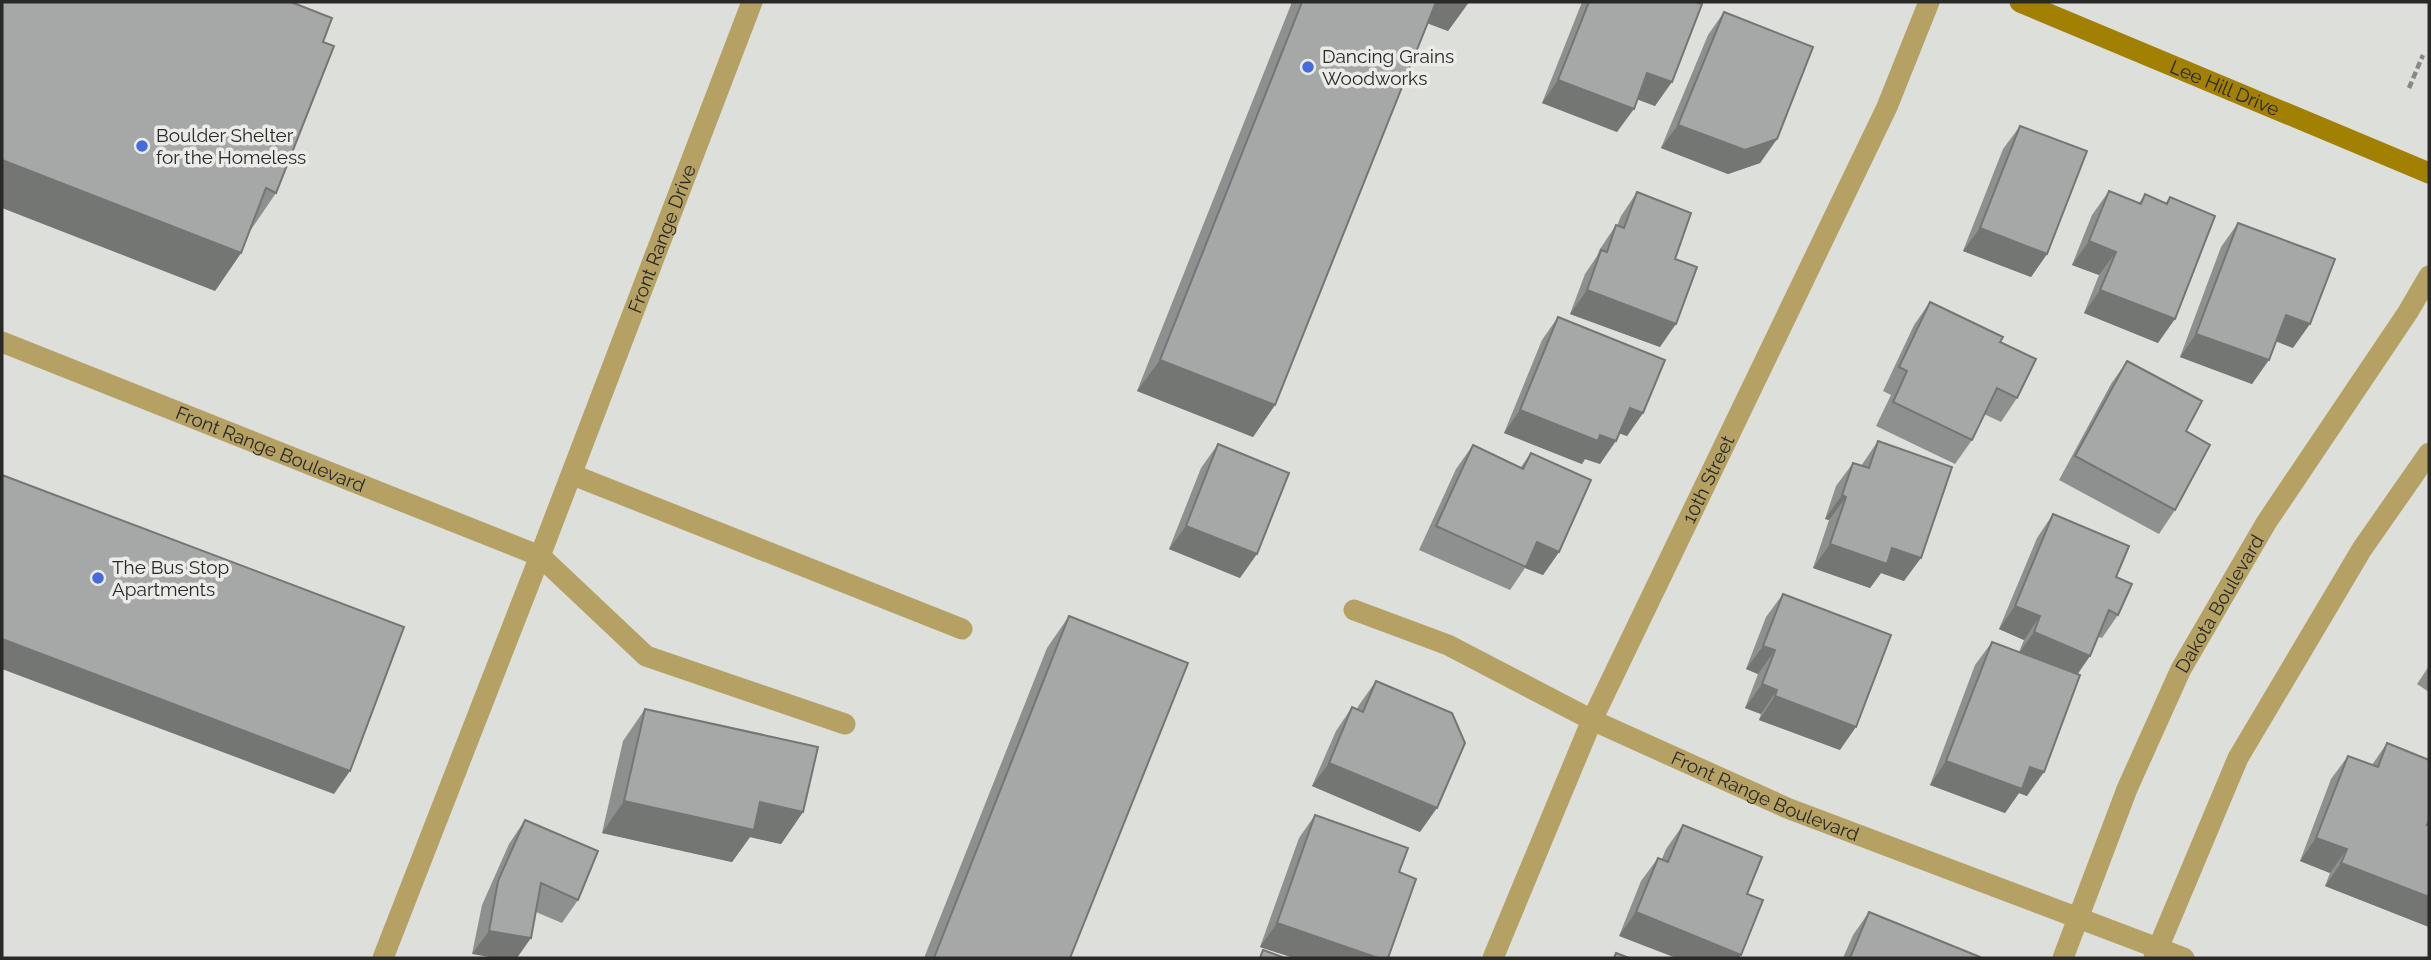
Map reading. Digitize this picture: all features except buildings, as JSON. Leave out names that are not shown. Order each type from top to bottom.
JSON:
[{"type":"street","name":"Front Range Drive","points":[[383,958],[573,475],[752,2]]},
{"type":"street","name":"10th Street","points":[[1493,958],[1592,720],[1886,107],[1929,2]]},
{"type":"street","name":"Lee Hill Drive","points":[[2020,2],[2429,173]]},
{"type":"street","name":"Dakota Boulevard","points":[[2063,958],[2127,789],[2181,669],[2266,523],[2400,324],[2429,276]]},
{"type":"street","name":"Front Range Boulevard","points":[[2,342],[540,556]]},
{"type":"street","points":[[2156,953],[2238,758],[2362,549],[2429,453]]},
{"type":"street","points":[[573,475],[962,629]]},
{"type":"street","points":[[540,556],[646,656],[845,724]]},
{"type":"street","name":"Front Range Boulevard","points":[[1354,610],[1448,645],[1592,720],[1787,808],[2156,953],[2184,958]]},
{"type":"path","points":[[2409,88],[2423,55]]},
{"type":"place","name":"Dancing Grains Woodworks","points":[[1308,67]]},
{"type":"place","name":"Boulder Shelter for the Homeless","points":[[142,146]]},
{"type":"place","name":"The Bus Stop Apartments","points":[[98,578]]}]
